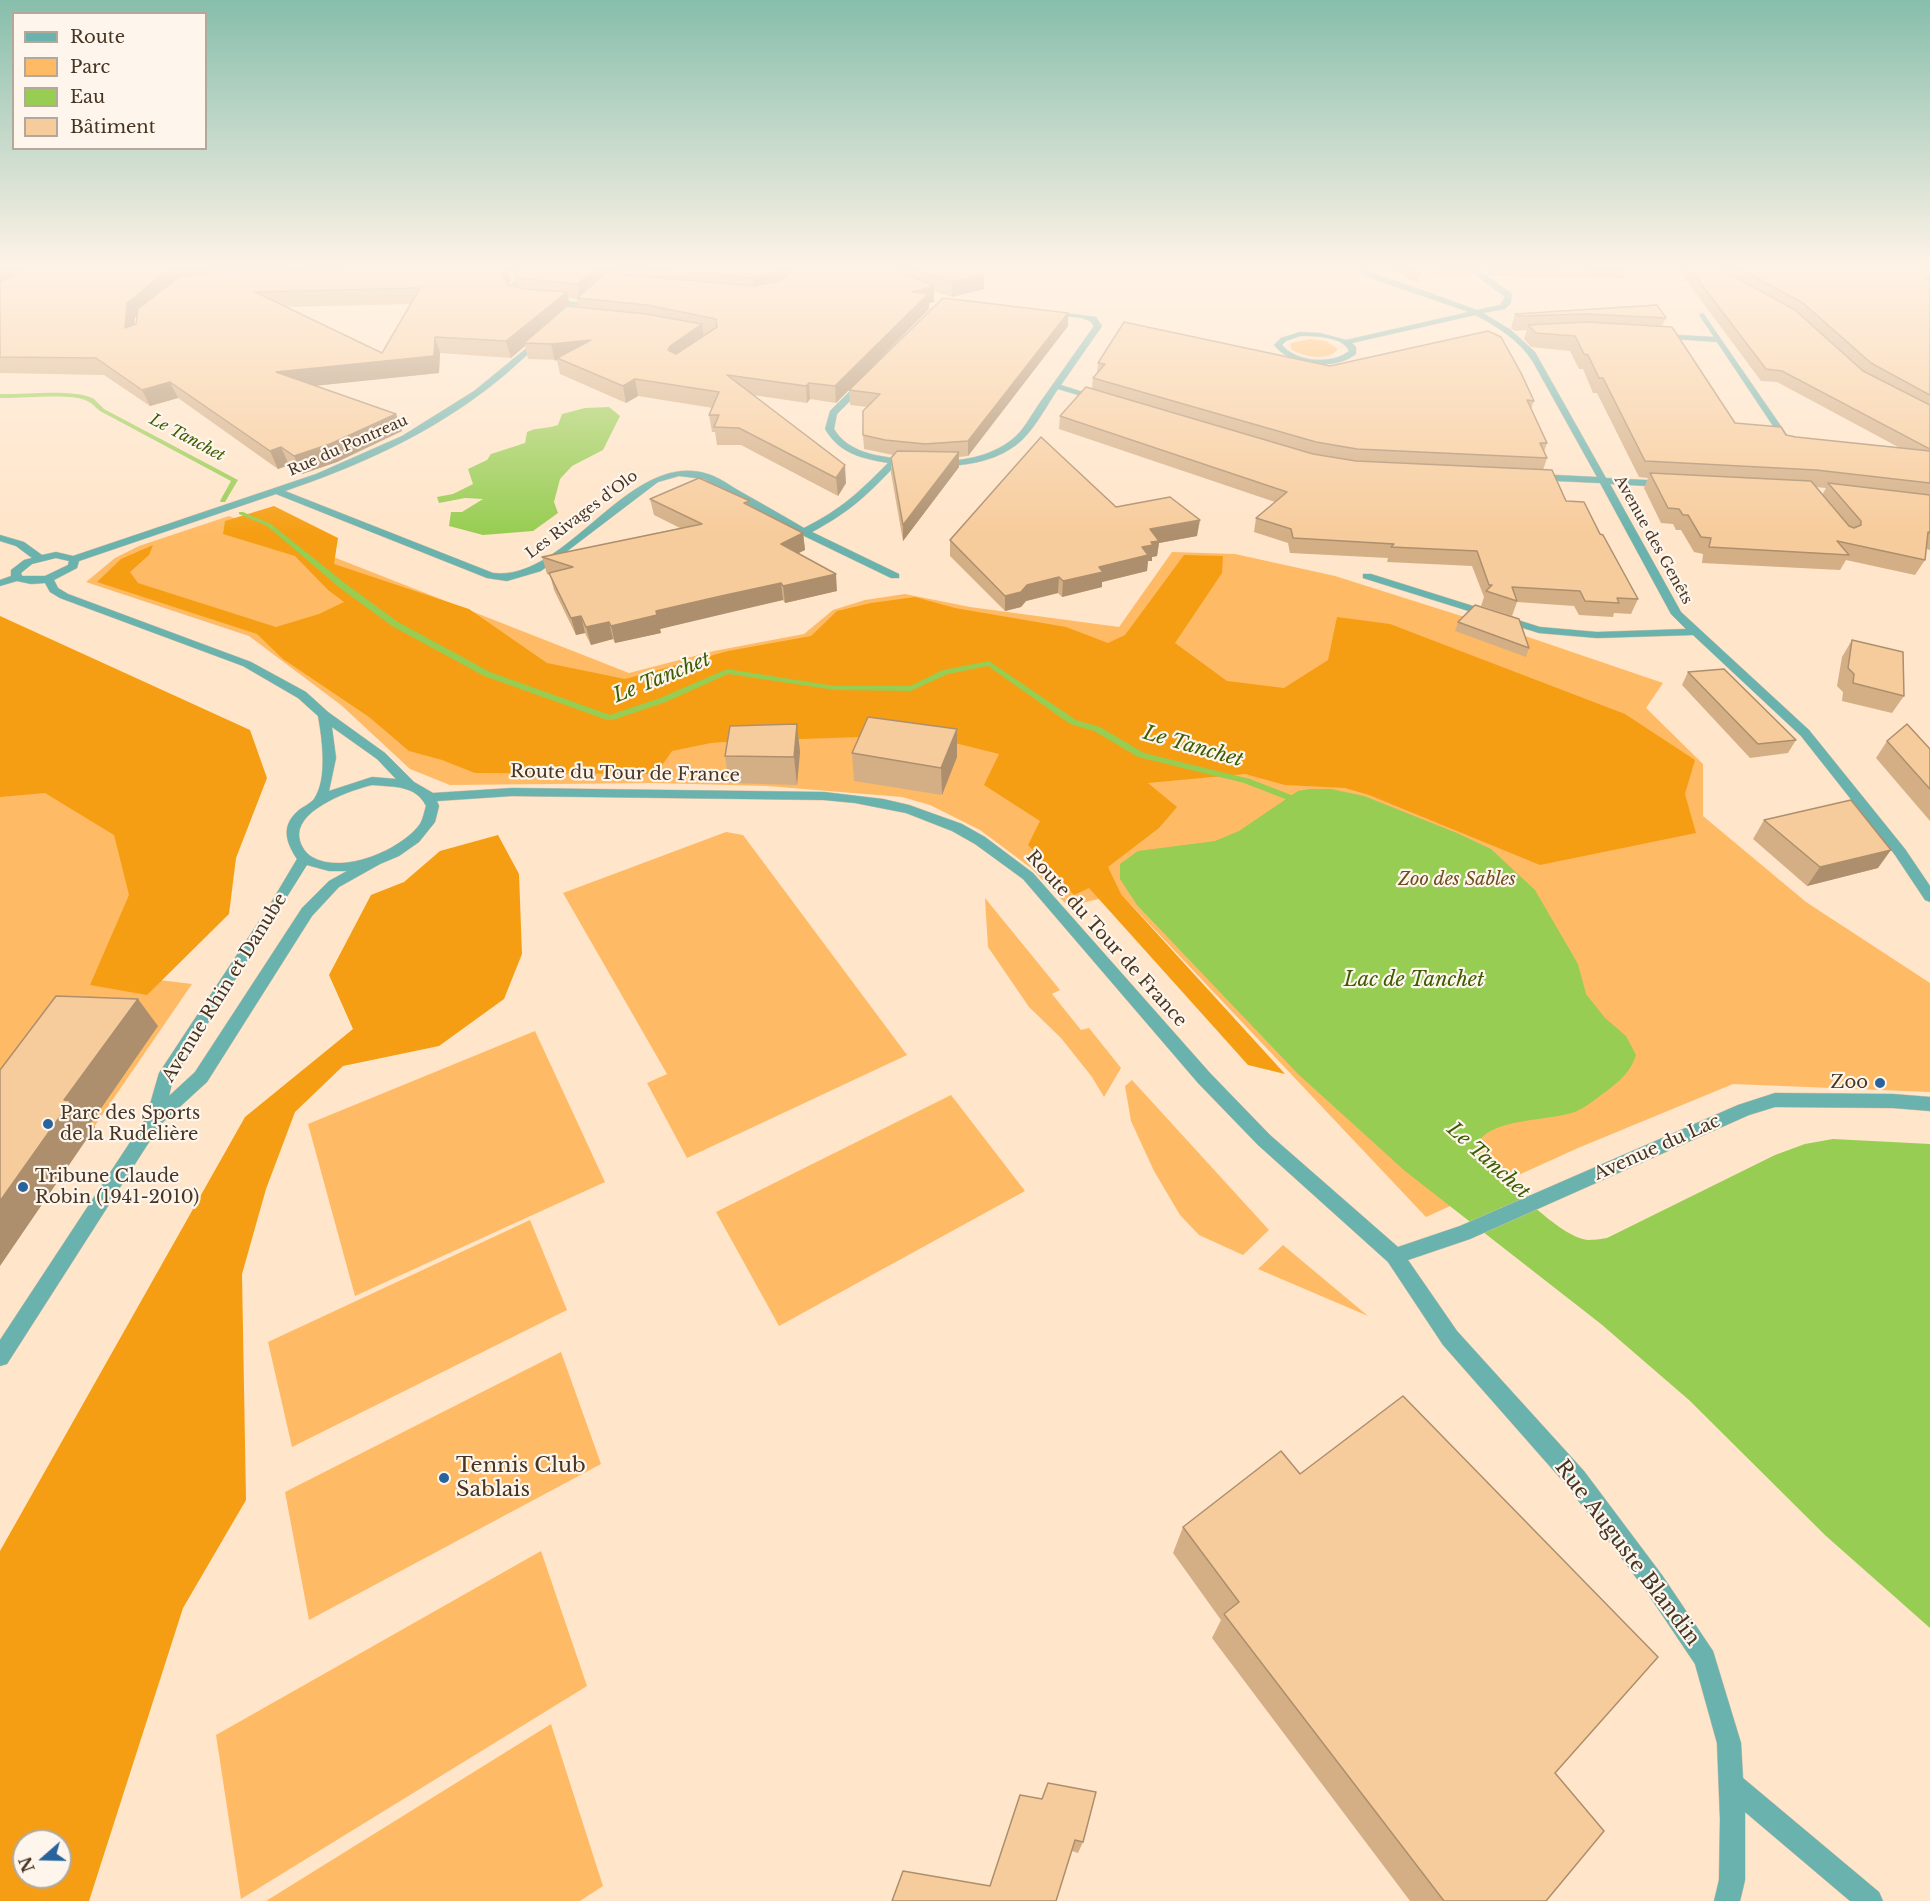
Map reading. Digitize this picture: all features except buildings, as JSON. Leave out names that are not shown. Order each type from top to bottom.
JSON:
[{"type":"street","name":"Rue du Pontreau","points":[[74,559],[277,491],[357,460],[405,438],[444,416],[477,393],[519,357]]},
{"type":"street","points":[[890,357],[833,413],[829,420],[832,434],[846,447],[872,457],[894,462],[931,465],[954,463],[996,452],[1011,445],[1020,436],[1077,357]]},
{"type":"street","points":[[1294,357],[1327,362],[1347,357]]},
{"type":"street","name":"Avenue des Genêts","points":[[1534,357],[1676,614],[1804,733],[1900,852],[1930,897]]},
{"type":"street","points":[[1730,357],[1792,449]]},
{"type":"street","points":[[1057,386],[1112,403]]},
{"type":"street","points":[[804,532],[839,514],[855,502],[894,462]]},
{"type":"street","name":"Les Rivages d'Olo","points":[[277,491],[491,576],[507,578],[537,569],[655,480],[679,473],[706,476],[804,532],[895,576]]},
{"type":"street","points":[[1530,477],[1672,484]]},
{"type":"street","points":[[0,538],[20,544],[39,558]]},
{"type":"street","points":[[0,583],[17,578],[28,581],[48,579],[68,570],[73,566],[74,559],[56,555],[39,558],[20,566],[15,573],[17,578]]},
{"type":"street","points":[[1367,576],[1539,630],[1560,634],[1584,636],[1695,632]]},
{"type":"street","points":[[48,579],[54,590],[64,596],[247,664],[302,695],[324,715],[381,756],[408,783]]},
{"type":"street","points":[[320,800],[330,768],[330,751],[324,715]]},
{"type":"street","points":[[390,781],[408,783],[420,788],[429,797],[433,809],[432,820],[422,834],[402,850],[374,862],[349,867],[331,867],[304,858],[296,850],[292,840],[294,828],[300,817],[320,800],[339,790],[365,783],[390,781]]},
{"type":"street","name":"Route du Tour de France","points":[[429,797],[512,792],[824,796],[868,800],[912,809],[959,827],[1000,852],[1028,876],[1211,1086],[1264,1140],[1395,1256]]},
{"type":"street","name":"Avenue Rhin et Danube","points":[[154,1120],[165,1078],[274,909],[304,858]]},
{"type":"street","name":"Avenue Rhin et Danube","points":[[0,1357],[154,1120],[201,1077],[319,898],[334,884],[374,862]]},
{"type":"street","name":"Avenue du Lac","points":[[1395,1256],[1464,1233],[1733,1114],[1775,1100],[1893,1101],[1930,1104]]},
{"type":"street","name":"Rue Auguste Blandin","points":[[1395,1256],[1450,1338],[1576,1479],[1654,1583],[1705,1659],[1729,1743],[1732,1880],[1726,1901]]},
{"type":"street","points":[[1731,1784],[1870,1901]]},
{"type":"green space","name":"Zoo des Sables","points":[[229,516],[629,673],[714,651],[804,634],[833,610],[865,600],[905,594],[970,607],[1119,627],[1172,552],[1235,554],[1335,576],[1531,638],[1663,683],[1646,708],[1703,764],[1703,816],[1806,902],[1930,983],[1930,1092],[1733,1084],[1578,1148],[1426,1217],[1121,894],[1068,906],[1031,868],[980,830],[930,805],[902,797],[767,786],[654,783],[450,785],[410,769],[341,705],[249,636],[86,582],[115,558],[139,546]]},
{"type":"green space","name":"Parc des Sports de la Rudelière","points":[[0,763],[164,835],[159,980],[192,984],[0,1264]]},
{"type":"green space","points":[[726,832],[743,835],[907,1055],[687,1158],[647,1083],[667,1074],[563,893]]},
{"type":"green space","points":[[985,898],[1060,990],[1052,994],[1081,1030],[1089,1028],[1121,1068],[1104,1097],[1092,1077],[1061,1038],[1029,1007],[988,947]]},
{"type":"green space","points":[[535,1031],[605,1182],[355,1296],[308,1124]]},
{"type":"green space","points":[[1132,1080],[1269,1230],[1243,1255],[1199,1235],[1180,1215],[1154,1171],[1131,1121],[1125,1086]]},
{"type":"green space","points":[[951,1095],[1025,1191],[779,1326],[716,1212]]},
{"type":"green space","points":[[530,1220],[567,1310],[292,1447],[268,1342]]},
{"type":"green space","points":[[1283,1245],[1368,1316],[1258,1269]]},
{"type":"green space","name":"Tennis Club Sablais","points":[[561,1352],[601,1464],[309,1620],[285,1492]]},
{"type":"green space","points":[[541,1551],[587,1686],[241,1899],[216,1735]]},
{"type":"green space","points":[[551,1724],[603,1886],[580,1901],[266,1901]]},
{"type":"shaded area","points":[[274,506],[338,538],[334,564],[469,609],[547,663],[625,679],[728,651],[811,636],[837,611],[871,603],[915,597],[955,608],[1066,627],[1108,643],[1125,635],[1184,555],[1223,556],[1222,573],[1175,643],[1227,681],[1284,688],[1328,660],[1337,617],[1390,624],[1625,714],[1695,760],[1685,794],[1696,833],[1540,865],[1369,795],[1345,788],[1285,785],[1245,774],[1148,783],[1177,807],[1159,828],[1108,867],[1121,894],[1285,1074],[1248,1065],[1089,888],[1074,895],[1028,845],[1040,821],[984,785],[999,754],[923,735],[739,741],[711,743],[672,751],[656,774],[475,773],[442,760],[409,751],[369,717],[283,659],[257,634],[97,582],[121,559],[153,545],[149,555],[130,572],[138,583],[276,627],[319,614],[344,602],[328,590],[295,556],[223,534],[225,521]]},
{"type":"shaded area","points":[[0,616],[250,730],[267,778],[236,858],[229,914],[147,995],[90,985],[129,895],[114,835],[45,793],[0,797]]},
{"type":"shaded area","points":[[498,835],[519,874],[522,954],[504,999],[439,1046],[343,1066],[295,1112],[266,1189],[242,1274],[246,1500],[183,1608],[89,1901],[0,1901],[0,1551],[245,1117],[353,1029],[329,975],[371,895],[404,882],[440,851]]},
{"type":"water","points":[[609,407],[620,416],[603,450],[572,466],[560,479],[554,502],[558,513],[533,531],[483,535],[449,526],[451,512],[462,512],[483,499],[465,498],[439,503],[437,497],[453,494],[473,484],[468,469],[487,460],[491,454],[525,443],[527,432],[558,425],[562,414],[585,408]]},
{"type":"water","name":"Lac de Tanchet","points":[[1331,789],[1364,796],[1491,849],[1535,890],[1578,964],[1586,994],[1605,1018],[1626,1036],[1636,1055],[1631,1066],[1617,1083],[1585,1107],[1565,1114],[1494,1129],[1477,1145],[1482,1156],[1504,1178],[1562,1229],[1588,1240],[1607,1238],[1775,1155],[1805,1144],[1833,1139],[1930,1144],[1930,1628],[1826,1536],[1689,1400],[1601,1324],[1405,1171],[1298,1074],[1137,905],[1120,879],[1120,864],[1138,851],[1215,841],[1239,831],[1298,791]]},
{"type":"waterway","name":"Le Tanchet","points":[[0,396],[62,395],[91,400],[102,410],[235,480],[223,501]]},
{"type":"waterway","name":"Le Tanchet","points":[[241,513],[269,525],[343,586],[395,624],[487,674],[610,718],[663,700],[727,671],[835,688],[911,689],[946,672],[989,663],[1073,722],[1097,729],[1141,755],[1247,781],[1301,802]]},
{"type":"place","name":"Zoo","points":[[1880,1083]]},
{"type":"place","name":"Parc des Sports de la Rudelière","points":[[48,1124]]},
{"type":"place","name":"Tribune Claude Robin (1941-2010)","points":[[23,1187]]},
{"type":"place","name":"Tennis Club Sablais","points":[[444,1478]]}]
